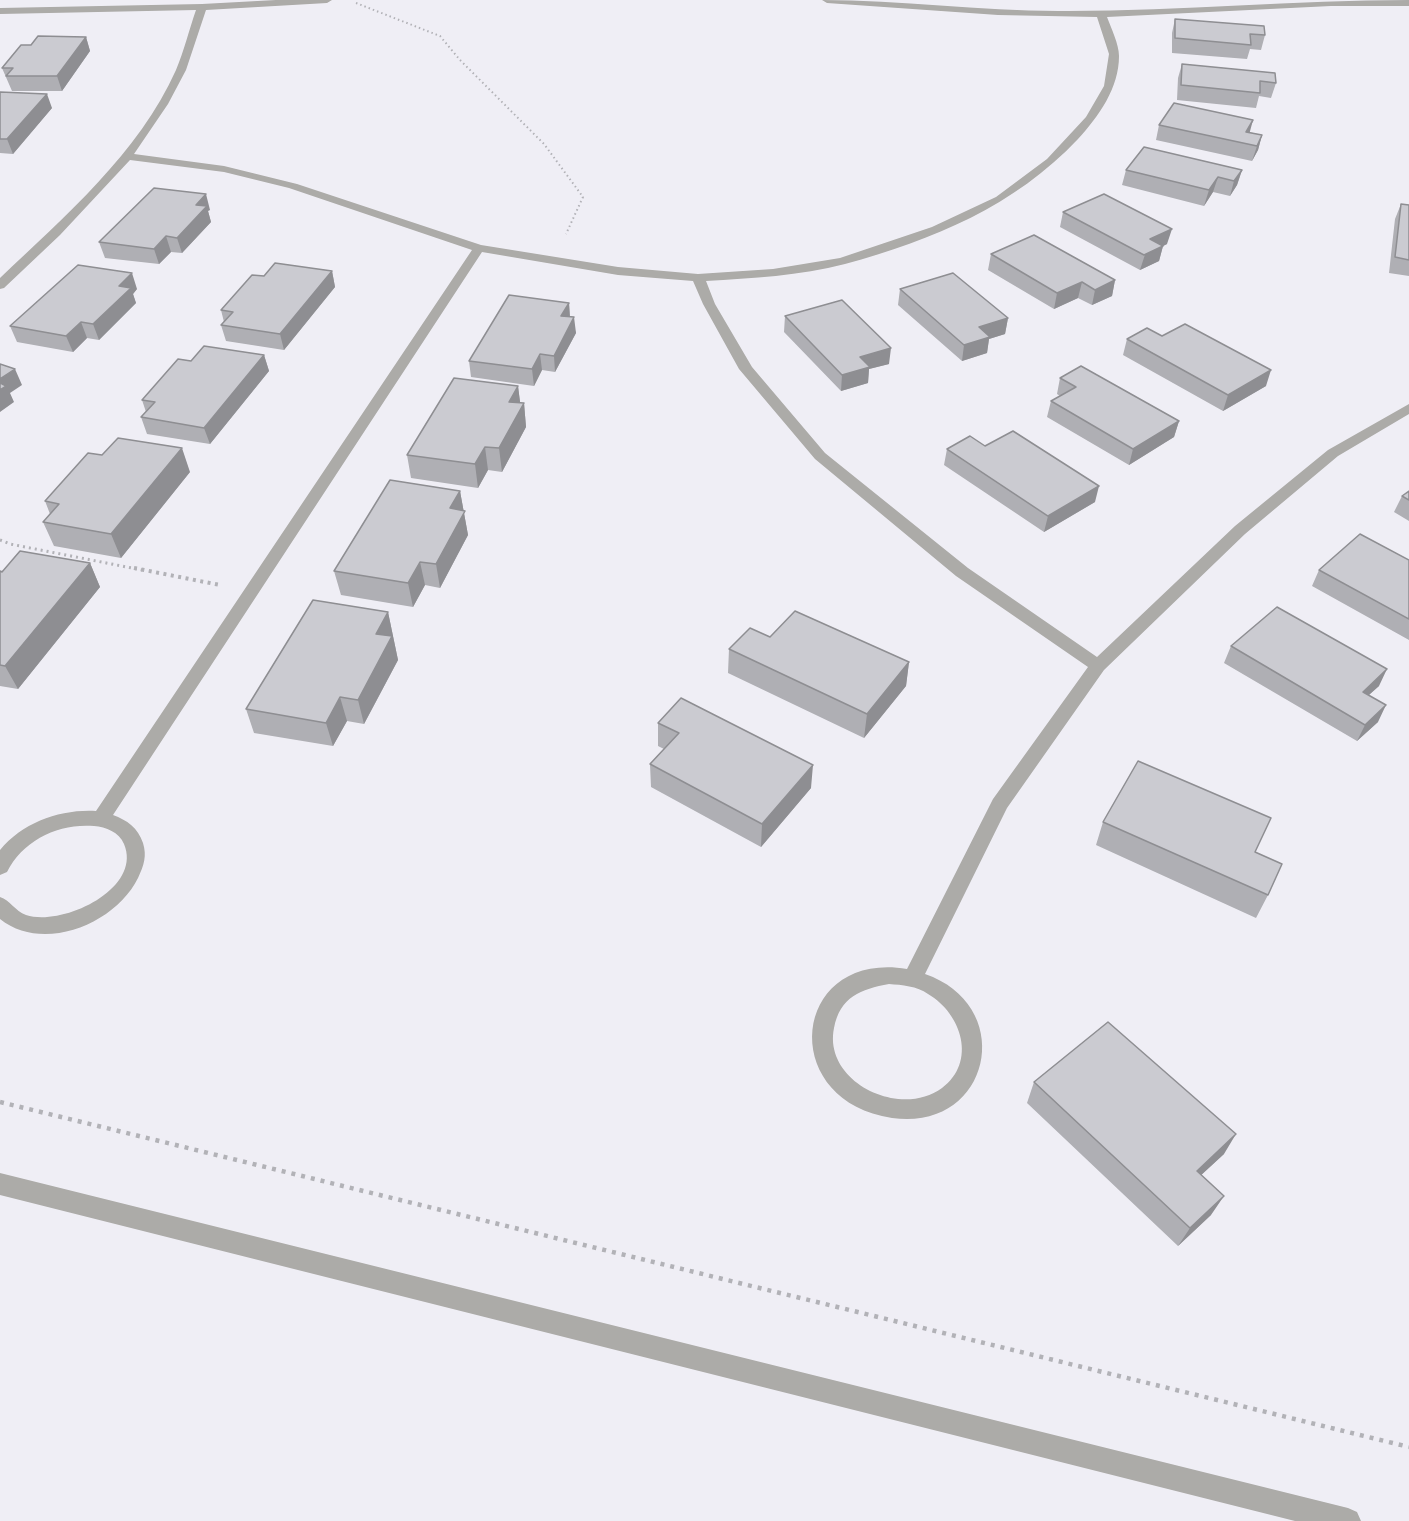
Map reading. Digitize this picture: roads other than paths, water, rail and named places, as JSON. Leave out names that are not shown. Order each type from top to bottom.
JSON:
[{"type":"street","points":[[0,11],[202,7],[327,0]]},
{"type":"street","points":[[827,0],[930,9],[1101,14],[1304,3],[1409,3]]},
{"type":"street","points":[[1010,0],[1011,13]]},
{"type":"street","points":[[0,285],[56,232],[127,156],[163,104],[181,70],[202,7]]},
{"type":"street","points":[[127,156],[224,169],[293,186],[479,248],[546,261],[618,271],[698,278],[773,273],[842,261],[936,230],[1000,199],[1051,162],[1090,119],[1109,86],[1114,54],[1101,14]]},
{"type":"street","points":[[100,819],[479,248]]},
{"type":"street","points":[[698,278],[709,304],[746,369],[820,456],[962,572],[1098,666]]},
{"type":"street","points":[[914,978],[1000,804],[1098,666],[1240,530],[1333,453],[1409,408]]},
{"type":"street","points":[[0,867],[16,844],[35,831],[57,821],[80,817],[100,819],[118,825],[130,837],[136,852],[133,870],[123,888],[107,904],[86,917],[61,924],[38,926],[18,921],[0,905]]},
{"type":"street","points":[[889,975],[914,978],[936,987],[955,1002],[968,1021],[974,1043],[972,1065],[961,1085],[944,1100],[921,1108],[894,1109],[869,1103],[846,1089],[831,1070],[822,1048],[822,1026],[829,1006],[844,989],[865,979],[889,975]]},
{"type":"street","points":[[0,1184],[1348,1521]]}]
